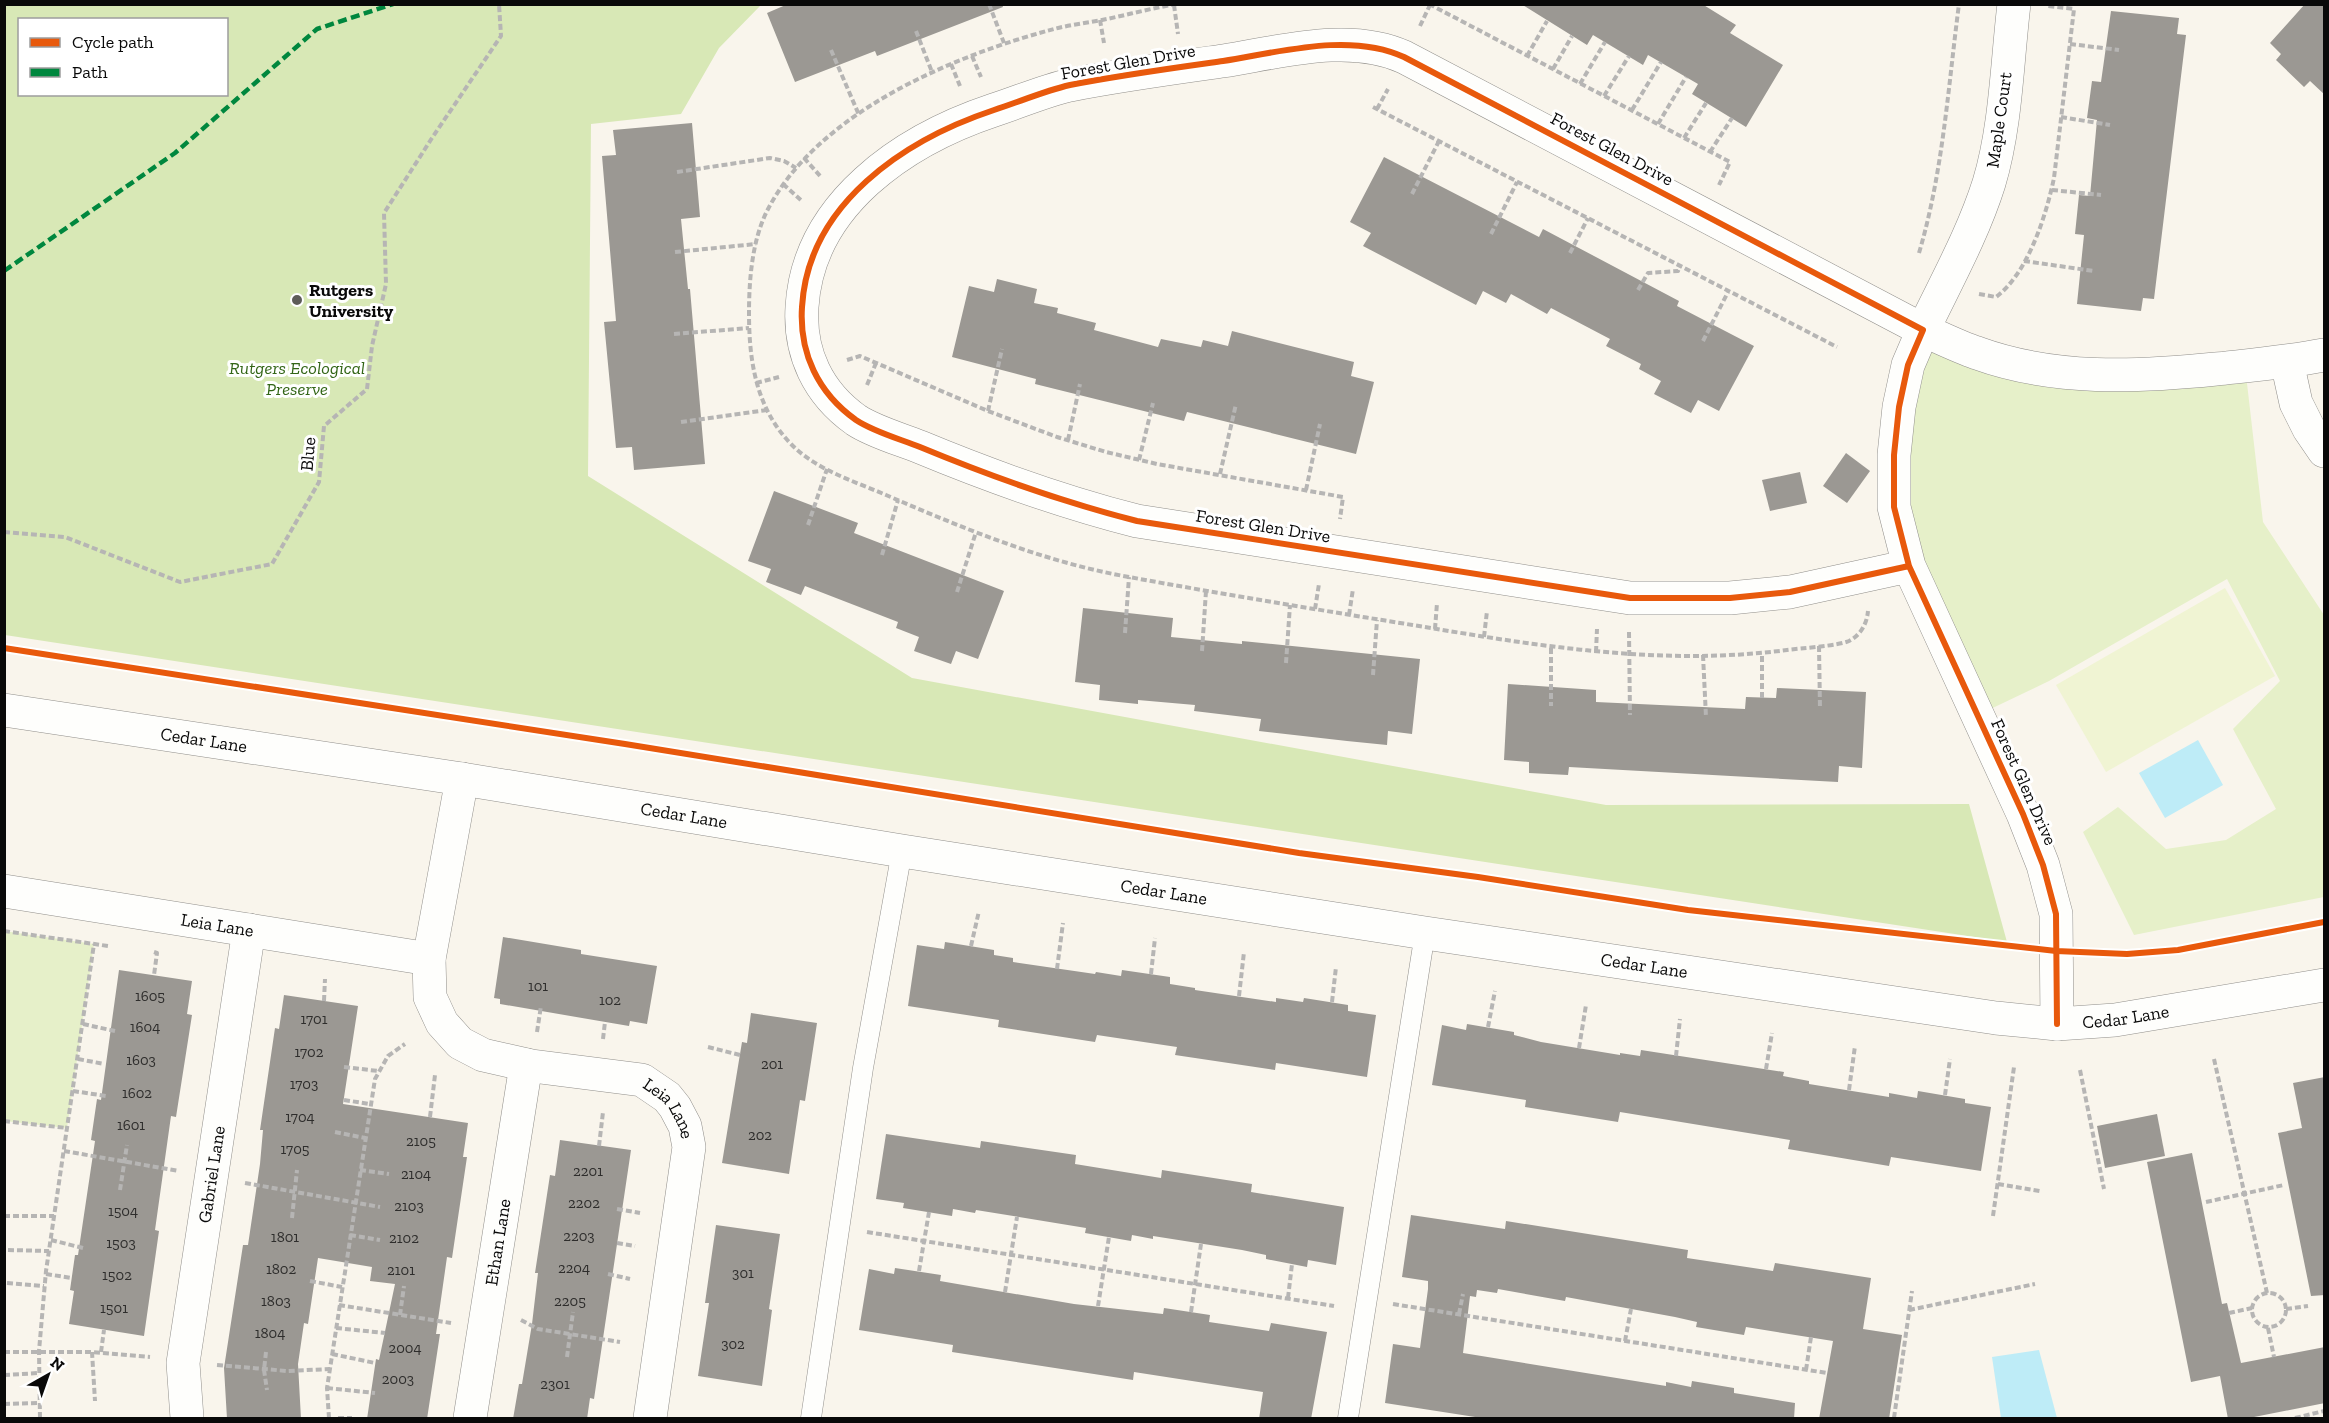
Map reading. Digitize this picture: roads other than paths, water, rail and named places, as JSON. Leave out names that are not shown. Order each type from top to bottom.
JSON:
[{"type":"street","name":"Maple Court","points":[[1923,330],[1959,283],[1989,182],[1998,144],[2014,4]]},
{"type":"street","name":"Forest Glen Drive","points":[[1909,566],[1790,592],[1730,598],[1624,598],[1125,518],[1081,507],[967,467],[858,422],[837,404],[818,382],[807,357],[801,324],[803,292],[810,259],[844,202],[869,177],[902,154],[974,117],[1068,86],[1314,47],[1358,45],[1404,57],[1923,330],[1908,365],[1899,407],[1894,454],[1894,507],[1909,566],[2023,814],[2043,865],[2056,914],[2057,1024]]},
{"type":"street","points":[[1923,330],[1979,354],[2026,366],[2089,376],[2153,375],[2287,362],[2325,355]]},
{"type":"street","points":[[2287,362],[2296,403],[2309,429],[2325,451]]},
{"type":"street","name":"Cedar Lane","points":[[4,710],[462,779],[1425,933],[1984,1017],[2057,1024],[2115,1020],[2325,985]]},
{"type":"street","name":"Leia Lane","points":[[462,779],[429,959],[430,997],[442,1023],[460,1043],[483,1055],[526,1065],[642,1080],[667,1097],[685,1126],[689,1147],[650,1419]]},
{"type":"street","name":"Leia Lane","points":[[4,891],[429,959]]},
{"type":"street","name":"Gabriel Lane","points":[[187,1419],[183,1363],[249,930]]},
{"type":"street","name":"Ethan Lane","points":[[470,1419],[526,1065]]},
{"type":"lane","points":[[812,1419],[863,1068],[902,851]]},
{"type":"lane","points":[[1348,1419],[1425,933]]},
{"type":"water","points":[[2198,740],[2223,785],[2165,818],[2139,773]]},
{"type":"water","points":[[2039,1350],[2057,1418],[2001,1418],[1992,1357]]},
{"type":"place","name":"Rutgers University","points":[[297,300]]},
{"type":"park label","name":"Rutgers Ecological Preserve","points":[[297,378]]}]
